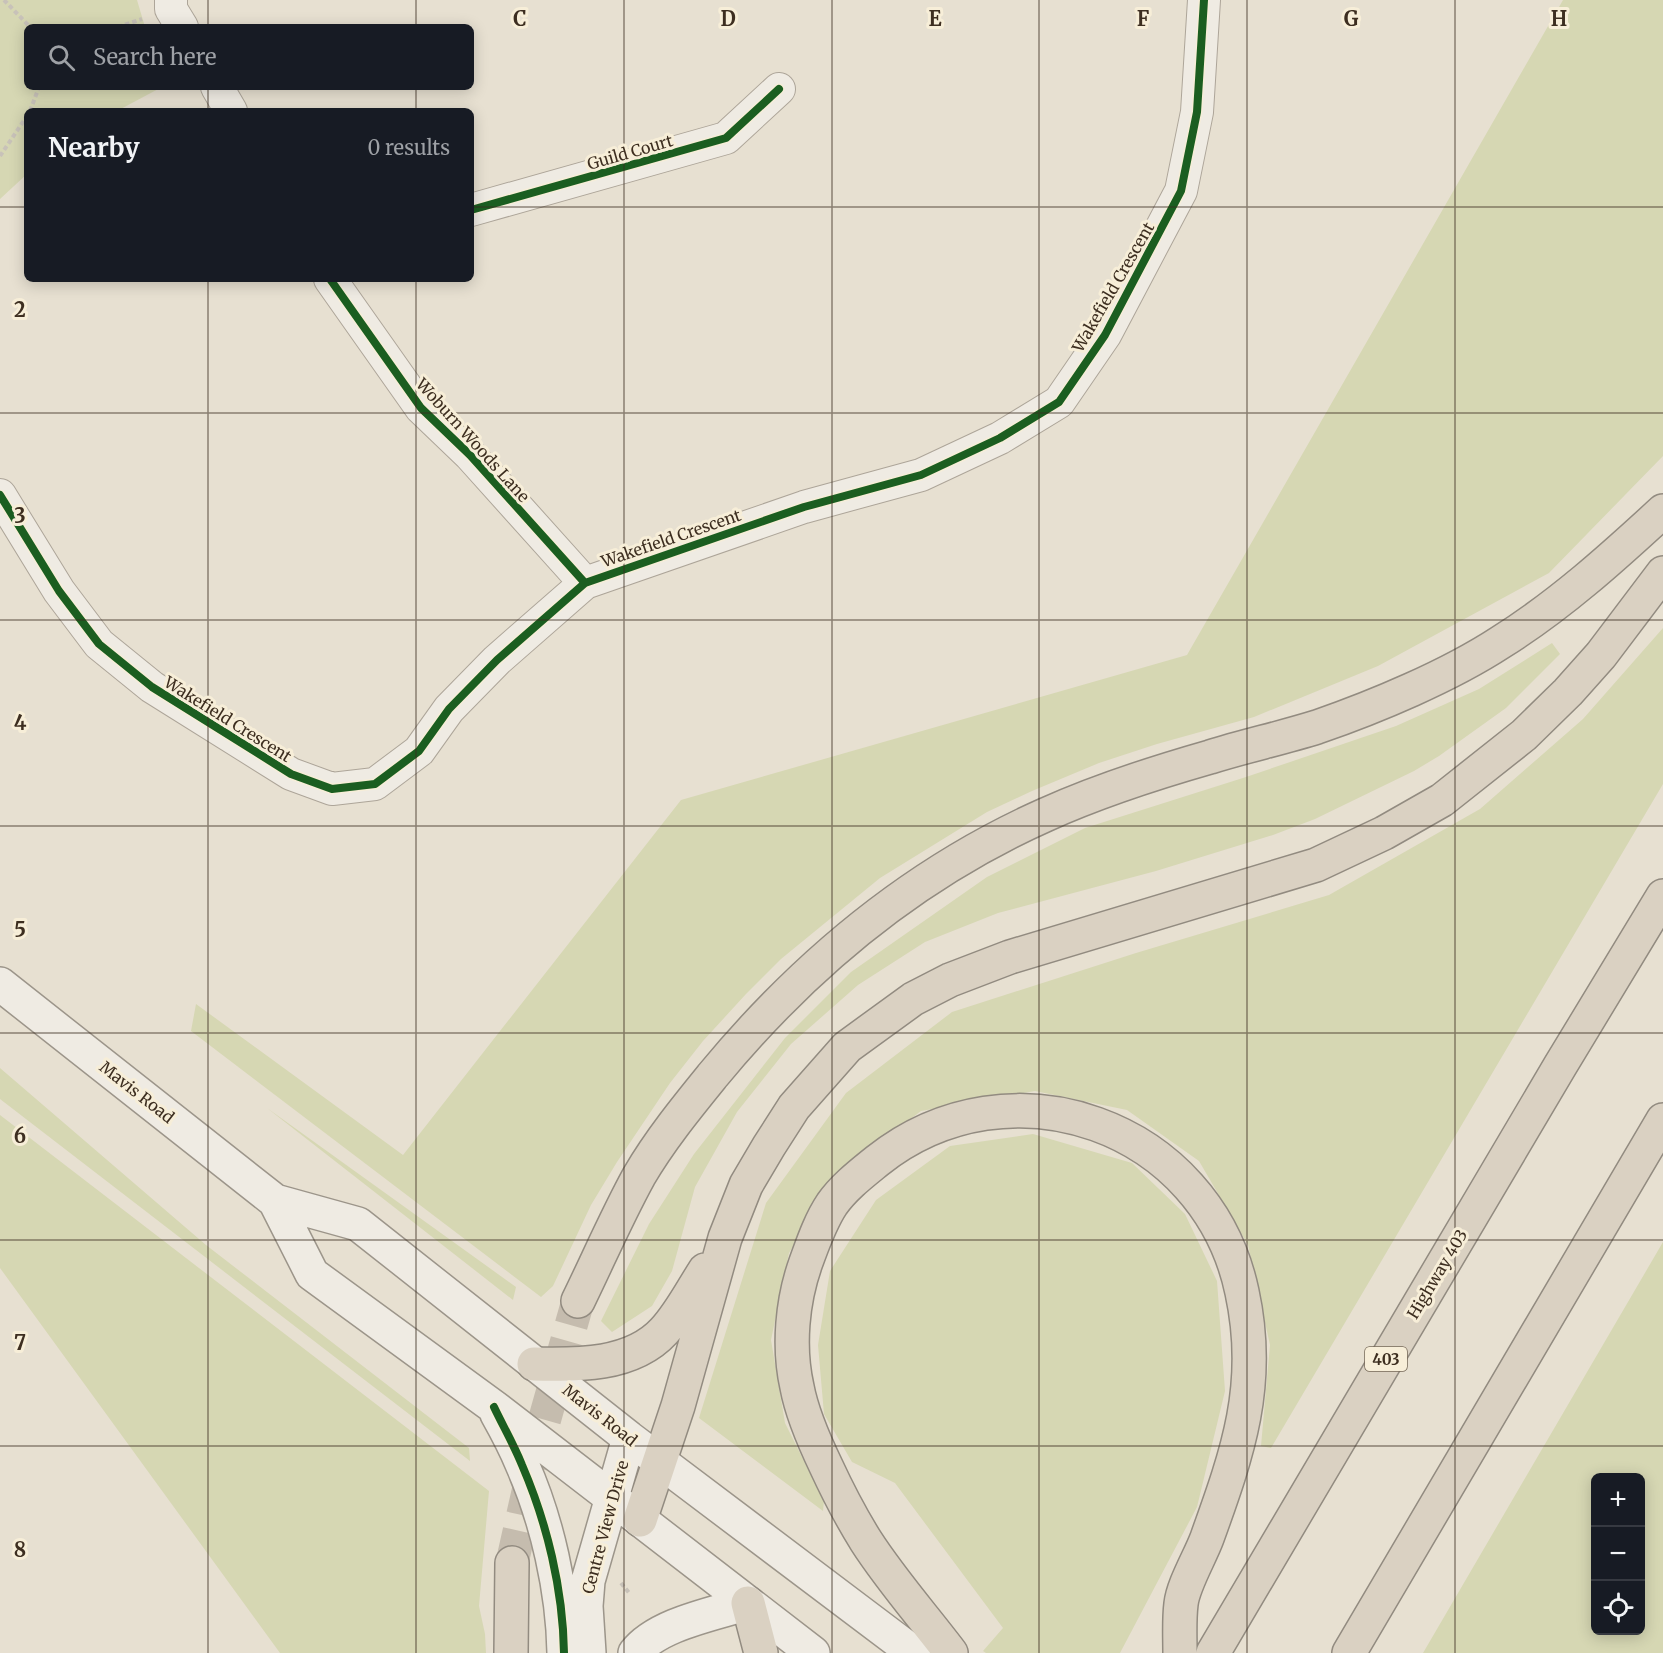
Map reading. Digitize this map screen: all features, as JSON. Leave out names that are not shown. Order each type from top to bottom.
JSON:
[{"type":"highway","points":[[578,1301],[640,1175],[684,1110],[771,1009],[812,968],[861,927],[910,892],[978,849],[1046,815],[1142,778],[1208,757],[1318,727],[1437,677],[1499,644],[1558,602],[1606,564],[1663,511]]},
{"type":"highway","points":[[640,1520],[661,1461],[725,1238],[746,1185],[794,1107],[847,1047],[913,999],[950,980],[1010,957],[1316,865],[1384,833],[1442,800],[1524,735],[1568,692],[1601,655],[1663,573]]},
{"type":"highway","name":"Highway 403","points":[[1213,1653],[1663,896]]},
{"type":"highway","points":[[951,1653],[868,1544],[844,1504],[819,1452],[796,1386],[792,1351],[798,1286],[817,1232],[830,1206],[844,1189],[881,1158],[903,1141],[957,1119],[1015,1110],[1048,1111],[1102,1125],[1131,1139],[1169,1165],[1210,1212],[1239,1276],[1250,1346],[1248,1400],[1232,1465],[1206,1540],[1181,1601],[1180,1653]]},
{"type":"highway","points":[[1349,1653],[1663,1120]]},
{"type":"highway","points":[[534,1364],[590,1363],[632,1353],[650,1343],[663,1332],[679,1311],[725,1238]]},
{"type":"highway","points":[[511,1653],[512,1563]]},
{"type":"highway","points":[[748,1603],[761,1653]]},
{"type":"main road","name":"Mavis Road","points":[[0,984],[275,1201],[358,1224],[629,1438],[914,1653]]},
{"type":"main road","name":"Mavis Road","points":[[275,1201],[312,1274],[494,1407],[813,1653]]},
{"type":"main road","name":"Centre View Drive","points":[[494,1407],[523,1465],[546,1534],[561,1606],[564,1653]]},
{"type":"main road","name":"Centre View Drive","points":[[590,1653],[586,1595],[629,1438]]},
{"type":"main road","points":[[635,1653],[646,1641],[664,1629],[748,1603]]},
{"type":"street","points":[[171,0],[171,9],[180,24]]},
{"type":"street","name":"Wakefield Crescent","points":[[0,495],[59,591],[99,645],[152,687],[291,774],[332,789],[375,784],[419,751],[448,709],[489,668],[585,583],[804,507],[921,475],[999,438],[1059,402],[1105,335],[1181,191],[1197,112],[1205,0]]},
{"type":"street","name":"Guild Court","points":[[474,209],[726,138],[779,89]]},
{"type":"street","points":[[219,90],[229,108]]},
{"type":"street","name":"Woburn Woods Lane","points":[[332,282],[421,408],[470,455],[585,583]]},
{"type":"path","points":[[4,0],[27,24]]},
{"type":"path","points":[[31,108],[38,90]]},
{"type":"path","points":[[0,156],[24,120]]},
{"type":"green space","points":[[0,0],[137,0],[144,24],[24,24],[24,90],[156,90],[123,108],[24,108],[24,177],[0,199]]},
{"type":"green space","points":[[1563,0],[1663,0],[1663,456],[1549,573],[1378,666],[1254,717],[1099,763],[1032,791],[987,812],[880,878],[781,959],[703,1041],[670,1083],[617,1162],[591,1205],[553,1286],[541,1297],[191,1031],[196,1004],[403,1155],[681,800],[1187,655]]},
{"type":"green space","points":[[1663,628],[1663,784],[1271,1448],[1261,1446],[1270,1345],[1248,1245],[1199,1161],[1127,1110],[1035,1091],[921,1111],[833,1178],[789,1253],[771,1340],[785,1423],[824,1501],[823,1511],[699,1418],[766,1203],[846,1093],[952,1012],[1136,953],[1329,895],[1480,809],[1583,719]]},
{"type":"green space","points":[[1552,643],[1560,654],[1506,708],[1414,771],[1315,819],[1273,835],[1156,871],[998,913],[925,942],[858,985],[791,1044],[737,1112],[695,1187],[672,1271],[652,1306],[612,1332],[601,1321],[649,1224],[694,1154],[785,1038],[851,972],[987,877],[1085,828],[1396,726],[1479,689]]},
{"type":"green space","points":[[0,1068],[206,1245],[469,1448],[470,1461],[0,1099]]},
{"type":"green space","points":[[267,1108],[516,1287],[513,1300]]},
{"type":"green space","points":[[0,1115],[489,1491],[479,1606],[485,1634],[486,1653],[280,1653],[0,1268]]},
{"type":"green space","points":[[1033,1134],[1132,1163],[1185,1214],[1217,1281],[1225,1391],[1197,1507],[1120,1653],[986,1653],[983,1651],[1003,1628],[895,1483],[852,1462],[824,1414],[818,1345],[830,1271],[876,1200],[950,1146]]},
{"type":"green space","points":[[1663,1242],[1663,1653],[1423,1653]]},
{"type":"tunnel","points":[[512,1563],[543,1425],[578,1301]]},
{"type":"cycle path","points":[[0,495],[59,591],[99,644],[152,687],[291,774],[332,789],[375,784],[419,751],[449,709],[497,660],[585,583],[804,507],[921,475],[1000,438],[1059,402],[1105,335],[1181,191],[1197,112],[1204,0]]},
{"type":"cycle path","points":[[474,209],[726,138],[779,89]]},
{"type":"cycle path","points":[[332,282],[421,408],[470,455],[585,583]]},
{"type":"cycle path","points":[[494,1407],[522,1465],[546,1533],[561,1605],[564,1653]]}]
